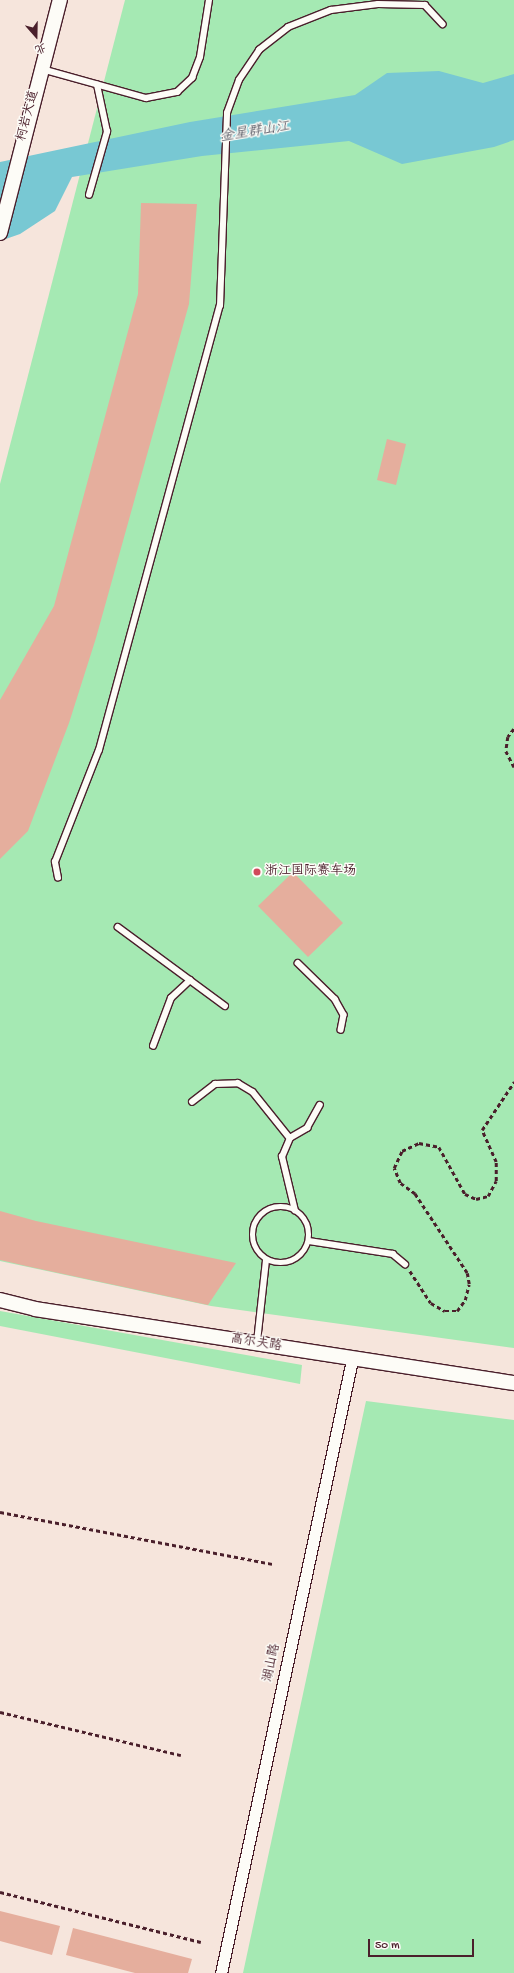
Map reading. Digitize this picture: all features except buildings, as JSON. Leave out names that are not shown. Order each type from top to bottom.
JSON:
[{"type":"street","name":"柯岩大道","points":[[0,233],[60,0]]},
{"type":"street","name":"高尔夫路","points":[[0,1300],[35,1309],[352,1360],[514,1383]]},
{"type":"street","name":"湖山路","points":[[221,1973],[352,1360]]},
{"type":"lane","points":[[42,69],[146,98],[177,92],[192,78],[200,57],[208,0]]},
{"type":"lane","points":[[58,878],[55,862],[100,750],[220,306],[226,120],[239,80],[259,50],[288,27],[331,10],[378,4],[425,5],[443,24]]},
{"type":"lane","points":[[89,195],[107,132],[97,85]]},
{"type":"lane","points":[[118,927],[225,1006]]},
{"type":"lane","points":[[298,963],[335,999],[344,1015],[341,1030]]},
{"type":"lane","points":[[153,1046],[171,998],[190,980]]},
{"type":"lane","points":[[192,1102],[215,1084],[238,1083],[253,1092],[290,1138]]},
{"type":"lane","points":[[295,1211],[278,1207],[262,1214],[253,1229],[254,1246],[266,1260],[283,1264],[300,1256],[308,1242],[307,1224],[295,1211],[282,1157],[290,1138],[307,1128],[320,1105]]},
{"type":"lane","points":[[308,1242],[393,1254],[405,1264]]},
{"type":"lane","points":[[257,1344],[266,1260]]},
{"type":"path","points":[[514,729],[508,737],[506,751],[514,767]]},
{"type":"path","points":[[405,1264],[431,1303],[444,1312],[456,1311],[465,1300],[469,1284],[467,1273],[415,1194],[400,1183],[394,1168],[402,1151],[419,1143],[439,1148],[465,1194],[476,1199],[488,1196],[496,1181],[496,1162],[482,1130],[514,1082]]},
{"type":"path","points":[[0,1512],[272,1564]]},
{"type":"path","points":[[0,1712],[181,1755]]},
{"type":"path","points":[[0,1892],[201,1942]]},
{"type":"green space","name":"浙江国际赛车场","points":[[125,0],[514,0],[514,1348],[211,1306],[0,1261],[0,484]]},
{"type":"green space","points":[[0,1311],[302,1365],[300,1384],[0,1326]]},
{"type":"green space","points":[[366,1401],[514,1420],[514,1973],[243,1973]]},
{"type":"water","name":"金星群山江","points":[[439,71],[483,83],[514,74],[514,140],[494,147],[402,164],[349,141],[202,156],[72,177],[55,211],[20,234],[0,241],[0,162],[190,122],[355,95],[387,73]]},
{"type":"place","name":"浙江国际赛车场","points":[[257,872]]}]
